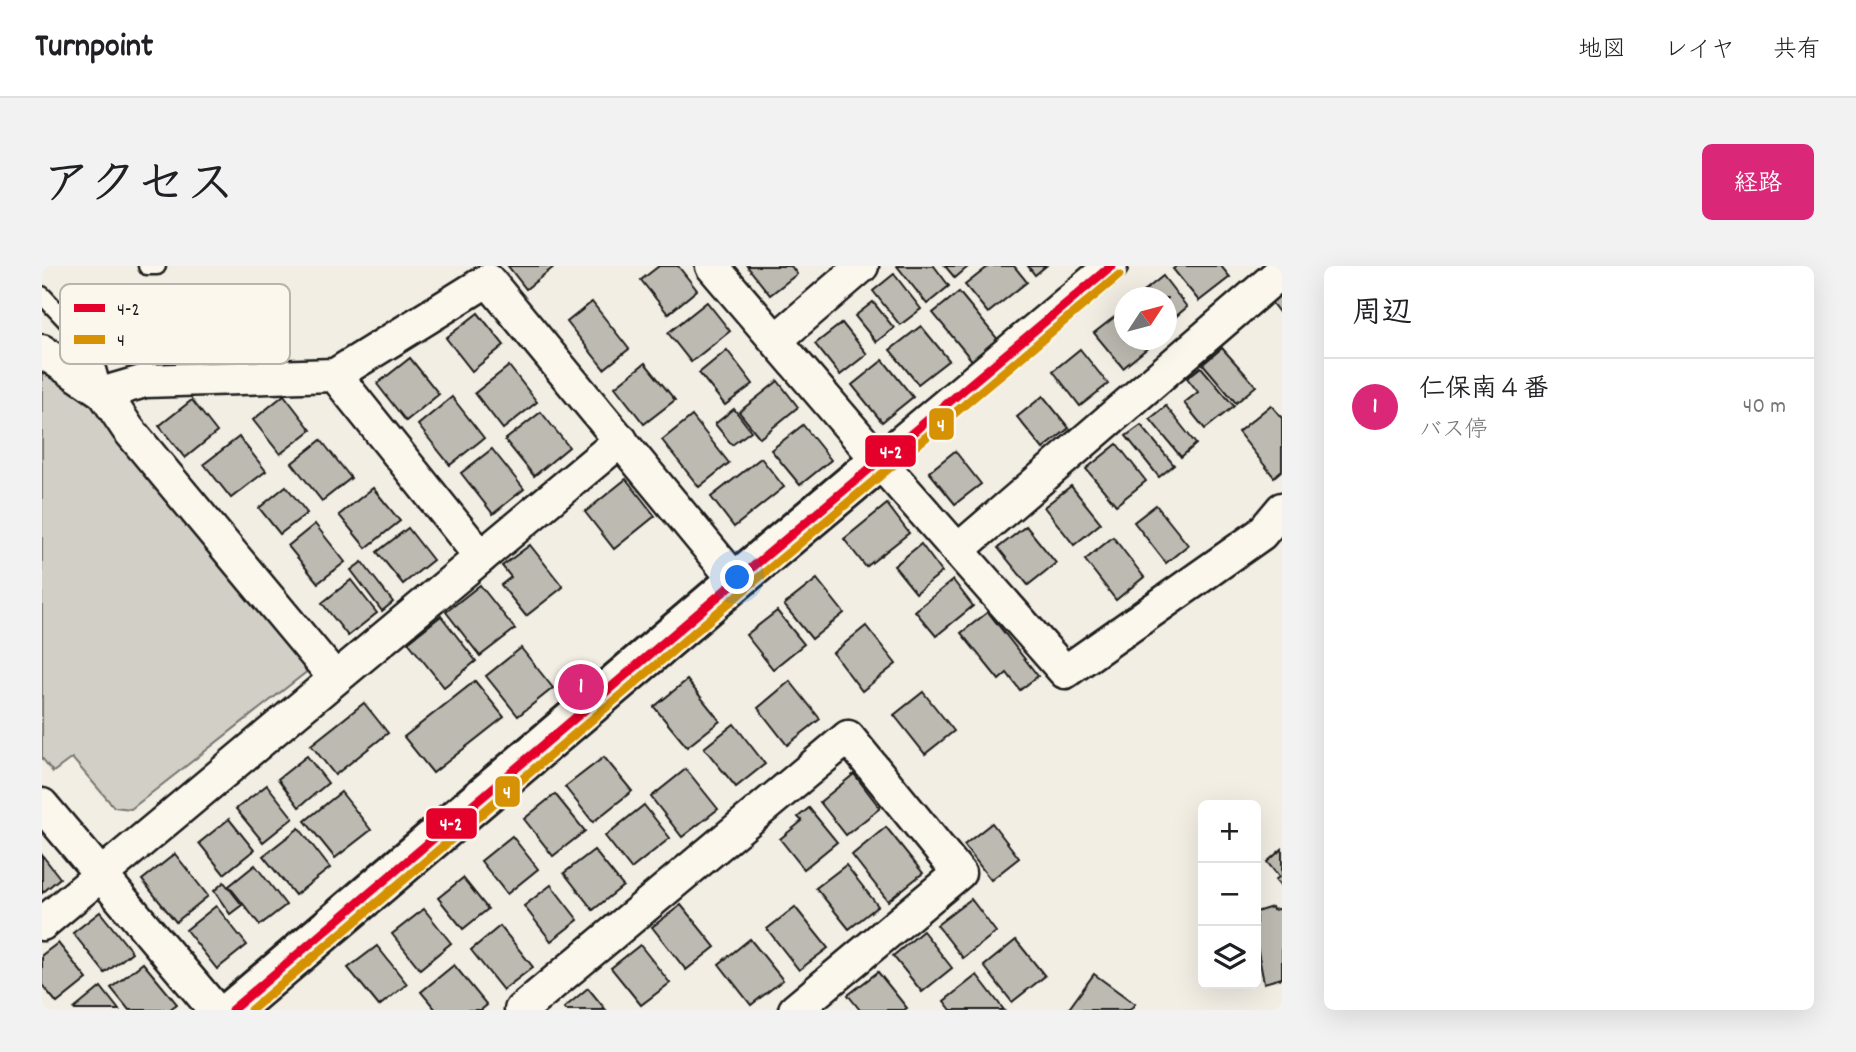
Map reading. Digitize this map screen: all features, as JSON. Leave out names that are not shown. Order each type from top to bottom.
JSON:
[{"type":"street","points":[[712,266],[1065,672],[1261,534],[1282,509]]},
{"type":"street","points":[[776,340],[863,266]]},
{"type":"street","points":[[232,1010],[1111,266]]},
{"type":"street","points":[[958,550],[1282,271]]},
{"type":"street","points":[[104,393],[145,381],[335,375],[488,280],[736,581]]},
{"type":"street","points":[[42,351],[60,363]]},
{"type":"street","points":[[61,364],[104,393],[128,429],[335,678]]},
{"type":"street","points":[[335,375],[481,557]]},
{"type":"street","points":[[42,924],[621,440]]},
{"type":"street","points":[[522,1010],[848,737],[959,873],[795,1010]]},
{"type":"street","points":[[42,805],[215,1010]]},
{"type":"lane","points":[[147,266],[157,266]]},
{"type":"lane","points":[[42,295],[60,314]]},
{"type":"lane","points":[[96,364],[104,393]]},
{"type":"shaded area","points":[[42,371],[97,410],[309,670],[131,809],[114,807],[72,758],[53,772],[42,758]]},
{"type":"building","points":[[508,266],[555,266],[526,289]]},
{"type":"building","points":[[659,266],[678,266],[697,290],[668,314],[641,280]]},
{"type":"building","points":[[747,266],[791,266],[797,274],[770,295]]},
{"type":"building","points":[[897,266],[934,266],[949,286],[927,304]]},
{"type":"building","points":[[945,266],[969,266],[955,278]]},
{"type":"building","points":[[989,266],[1014,266],[1027,282],[988,313],[965,285]]},
{"type":"building","points":[[1028,266],[1046,266],[1035,275]]},
{"type":"building","points":[[1177,266],[1221,266],[1230,277],[1199,301],[1173,269]]},
{"type":"building","points":[[894,274],[921,309],[900,325],[873,291]]},
{"type":"building","points":[[1163,276],[1172,287],[1149,287]]},
{"type":"building","points":[[959,292],[1000,342],[974,363],[933,313]]},
{"type":"building","points":[[1282,293],[1282,316],[1271,302]]},
{"type":"building","points":[[1177,294],[1187,307],[1177,316]]},
{"type":"building","points":[[592,302],[629,349],[604,369],[567,322]]},
{"type":"building","points":[[707,302],[730,331],[691,362],[668,333]]},
{"type":"building","points":[[873,302],[894,328],[876,342],[855,316]]},
{"type":"building","points":[[478,313],[504,345],[472,371],[446,338]]},
{"type":"building","points":[[1114,317],[1114,350],[1145,350],[1123,368],[1094,333]]},
{"type":"building","points":[[842,323],[867,354],[840,375],[815,344]]},
{"type":"building","points":[[921,326],[949,360],[918,384],[890,350]]},
{"type":"building","points":[[1222,348],[1256,386],[1236,403],[1203,364]]},
{"type":"building","points":[[1080,349],[1108,384],[1080,406],[1053,371]]},
{"type":"building","points":[[727,350],[753,384],[725,405],[699,373]]},
{"type":"building","points":[[410,358],[439,394],[406,421],[377,384]]},
{"type":"building","points":[[883,360],[913,397],[882,422],[852,385]]},
{"type":"building","points":[[645,363],[675,400],[644,424],[615,387]]},
{"type":"building","points":[[509,366],[537,402],[503,429],[475,393]]},
{"type":"building","points":[[1201,367],[1234,406],[1205,429],[1184,403],[1198,392],[1187,378]]},
{"type":"building","points":[[778,381],[798,407],[760,438],[739,412]]},
{"type":"building","points":[[284,395],[311,430],[280,454],[253,420]]},
{"type":"building","points":[[1043,396],[1069,428],[1043,449],[1017,417]]},
{"type":"building","points":[[452,397],[484,438],[450,465],[418,425]]},
{"type":"building","points":[[192,400],[217,432],[185,458],[159,426]]},
{"type":"building","points":[[1271,405],[1282,418],[1282,470],[1274,477],[1238,432]]},
{"type":"building","points":[[1166,406],[1196,444],[1181,457],[1150,419]]},
{"type":"building","points":[[734,409],[751,431],[732,445],[715,424]]},
{"type":"building","points":[[541,412],[569,447],[534,476],[505,440]]},
{"type":"building","points":[[692,416],[729,463],[699,487],[662,440]]},
{"type":"building","points":[[803,425],[831,460],[800,485],[771,450]]},
{"type":"building","points":[[1141,425],[1174,465],[1159,477],[1126,436]]},
{"type":"building","points":[[239,437],[266,471],[231,498],[204,464]]},
{"type":"building","points":[[321,440],[351,478],[322,501],[292,463]]},
{"type":"building","points":[[1117,444],[1146,481],[1116,505],[1086,469]]},
{"type":"building","points":[[492,449],[524,489],[493,514],[461,473]]},
{"type":"building","points":[[955,451],[981,484],[955,504],[929,472]]},
{"type":"building","points":[[761,458],[784,487],[734,527],[711,497]]},
{"type":"building","points":[[626,479],[655,516],[614,549],[585,512]]},
{"type":"building","points":[[286,486],[307,513],[280,534],[259,508]]},
{"type":"building","points":[[1071,486],[1101,523],[1074,545],[1044,507]]},
{"type":"building","points":[[373,488],[400,521],[366,548],[339,515]]},
{"type":"building","points":[[887,504],[909,533],[866,567],[844,539]]},
{"type":"building","points":[[1156,505],[1188,545],[1166,563],[1134,522]]},
{"type":"building","points":[[315,524],[345,562],[318,583],[288,546]]},
{"type":"building","points":[[1026,526],[1056,563],[1028,585],[998,548]]},
{"type":"building","points":[[408,528],[433,560],[403,584],[377,552]]},
{"type":"building","points":[[1113,537],[1144,577],[1116,600],[1085,560]]},
{"type":"building","points":[[921,544],[942,572],[916,593],[894,566]]},
{"type":"building","points":[[530,545],[563,587],[526,616],[501,585],[511,577],[502,566]]},
{"type":"building","points":[[362,562],[393,602],[382,611],[351,570]]},
{"type":"building","points":[[817,579],[844,613],[812,639],[784,605]]},
{"type":"building","points":[[351,580],[377,613],[348,636],[322,603]]},
{"type":"building","points":[[953,580],[973,606],[936,636],[915,611]]},
{"type":"building","points":[[480,585],[515,629],[480,656],[446,612]]},
{"type":"building","points":[[777,611],[804,644],[773,669],[746,635]]},
{"type":"building","points":[[988,612],[1038,676],[1020,690],[1007,673],[999,680],[961,633]]},
{"type":"building","points":[[441,616],[476,661],[444,687],[408,642]]},
{"type":"building","points":[[866,626],[896,664],[862,691],[833,653]]},
{"type":"building","points":[[521,648],[553,688],[518,716],[486,676]]},
{"type":"building","points":[[687,680],[720,721],[687,747],[654,707]]},
{"type":"building","points":[[475,681],[504,717],[433,773],[404,737]]},
{"type":"building","points":[[790,681],[820,719],[787,745],[758,708]]},
{"type":"building","points":[[923,692],[954,731],[925,754],[894,715]]},
{"type":"building","points":[[364,703],[388,733],[335,775],[311,745]]},
{"type":"building","points":[[734,724],[765,764],[736,787],[704,748]]},
{"type":"building","points":[[307,756],[328,783],[299,807],[278,779]]},
{"type":"building","points":[[604,757],[632,791],[593,822],[565,787]]},
{"type":"building","points":[[686,769],[718,809],[682,837],[651,797]]},
{"type":"building","points":[[854,774],[880,808],[846,835],[820,802]]},
{"type":"building","points":[[267,785],[293,818],[263,842],[236,809]]},
{"type":"building","points":[[341,792],[371,830],[335,858],[305,821]]},
{"type":"building","points":[[555,794],[585,831],[553,856],[524,819]]},
{"type":"building","points":[[644,805],[670,838],[631,869],[605,836]]},
{"type":"building","points":[[809,808],[837,842],[804,869],[780,839],[802,821],[798,817]]},
{"type":"building","points":[[229,819],[254,850],[224,874],[199,843]]},
{"type":"building","points":[[992,823],[1019,858],[991,880],[964,845]]},
{"type":"building","points":[[886,827],[923,873],[888,901],[852,855]]},
{"type":"building","points":[[299,828],[330,868],[295,895],[263,856]]},
{"type":"building","points":[[512,836],[538,869],[507,894],[481,861]]},
{"type":"building","points":[[1282,849],[1282,888],[1275,880],[1279,877],[1267,862]]},
{"type":"building","points":[[594,850],[623,886],[593,910],[564,873]]},
{"type":"building","points":[[175,854],[208,896],[176,922],[142,880]]},
{"type":"building","points":[[42,855],[60,878],[42,893]]},
{"type":"building","points":[[255,865],[286,905],[260,925],[229,886]]},
{"type":"building","points":[[846,865],[878,906],[849,929],[816,888]]},
{"type":"building","points":[[463,878],[488,909],[463,929],[438,898]]},
{"type":"building","points":[[224,882],[242,905],[230,914],[214,891]]},
{"type":"building","points":[[551,885],[578,920],[551,941],[524,906]]},
{"type":"building","points":[[971,899],[996,932],[963,958],[937,925]]},
{"type":"building","points":[[681,905],[715,947],[686,970],[652,927]]},
{"type":"building","points":[[216,906],[247,945],[217,969],[186,930]]},
{"type":"building","points":[[795,907],[828,948],[799,970],[767,929]]},
{"type":"building","points":[[1272,907],[1273,910],[1282,908],[1282,978],[1264,983],[1261,967],[1261,910]]},
{"type":"building","points":[[424,909],[451,943],[420,969],[392,934]]},
{"type":"building","points":[[100,912],[132,952],[105,973],[73,933]]},
{"type":"building","points":[[500,926],[533,967],[503,990],[471,950]]},
{"type":"building","points":[[923,931],[952,968],[922,992],[893,956]]},
{"type":"building","points":[[750,939],[783,980],[751,1005],[719,964]]},
{"type":"building","points":[[1016,940],[1045,976],[1012,1002],[984,966]]},
{"type":"building","points":[[58,943],[87,979],[57,1003],[42,985],[42,955]]},
{"type":"building","points":[[640,945],[670,983],[641,1005],[611,968]]},
{"type":"building","points":[[377,946],[407,984],[379,1006],[348,968]]},
{"type":"building","points":[[143,963],[177,1004],[169,1010],[129,1010],[111,988]]},
{"type":"building","points":[[454,965],[487,1005],[481,1010],[436,1010],[421,992]]},
{"type":"building","points":[[878,972],[907,1008],[860,1010],[848,995]]},
{"type":"building","points":[[1094,974],[1135,1004],[1130,1010],[1068,1010]]},
{"type":"building","points":[[977,975],[1004,1010],[951,1010],[944,1001]]},
{"type":"building","points":[[101,987],[119,1010],[74,1009]]},
{"type":"building","points":[[588,988],[606,1010],[564,1008]]},
{"type":"transit line","name":"4-2","points":[[232,1010],[1111,266]]},
{"type":"transit line","name":"4","points":[[251,1010],[1119,275]]},
{"type":"place","name":"仁保南４番","points":[[581,687]]}]
